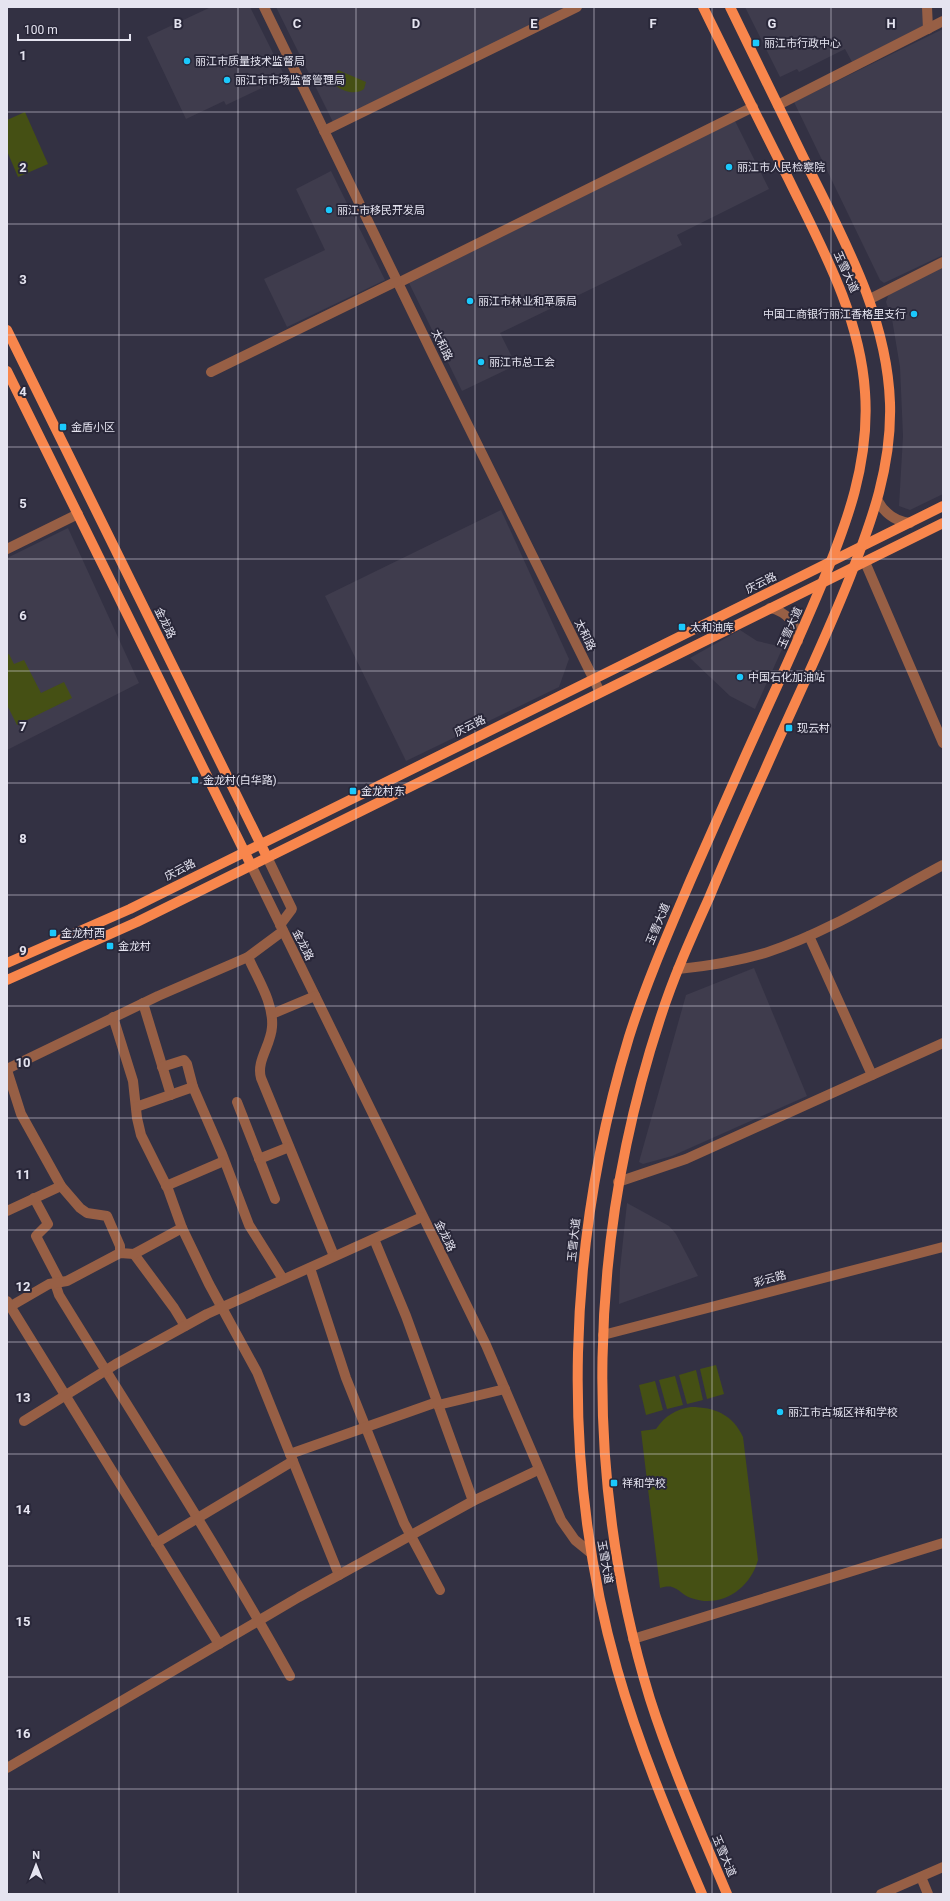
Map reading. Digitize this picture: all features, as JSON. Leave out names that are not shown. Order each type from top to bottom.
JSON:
[{"type":"main road","name":"玉雪大道","points":[[702,1894],[664,1806],[630,1712],[606,1626],[591,1553],[584,1503],[580,1454],[579,1342],[582,1278],[588,1225],[605,1130],[629,1037],[656,961],[744,759],[798,641],[854,499],[863,457],[866,410],[862,363],[856,333],[841,290],[703,7]]},
{"type":"main road","name":"玉雪大道","points":[[727,1894],[669,1751],[652,1704],[633,1639],[616,1560],[608,1500],[602,1400],[603,1335],[609,1249],[618,1182],[643,1074],[662,1013],[678,969],[765,769],[827,634],[862,546],[878,501],[886,460],[890,410],[885,359],[870,298],[832,214],[730,7]]},
{"type":"main road","name":"金龙路","points":[[7,330],[267,857]]},
{"type":"main road","name":"金龙路","points":[[7,370],[251,865]]},
{"type":"main road","name":"庆云路","points":[[7,963],[130,909],[260,843],[943,506]]},
{"type":"main road","points":[[7,980],[137,922],[943,523]]},
{"type":"street","name":"太和路","points":[[264,7],[600,692]]},
{"type":"street","points":[[324,131],[577,7]]},
{"type":"street","points":[[927,7],[928,29]]},
{"type":"street","points":[[778,105],[943,21]]},
{"type":"street","points":[[210,372],[398,282],[753,107]]},
{"type":"street","points":[[870,298],[943,262]]},
{"type":"street","points":[[878,501],[888,515],[910,523]]},
{"type":"street","points":[[7,549],[78,514]]},
{"type":"street","points":[[865,562],[943,743]]},
{"type":"street","points":[[770,608],[780,611],[792,621],[796,630],[798,641]]},
{"type":"street","name":"金龙路","points":[[267,857],[292,909],[281,928]]},
{"type":"street","name":"金龙路","points":[[251,865],[486,1345],[548,1495],[564,1526],[575,1540],[591,1553]]},
{"type":"street","points":[[678,969],[746,958],[809,936],[943,865]]},
{"type":"street","points":[[120,1253],[120,1246],[107,1216],[87,1213],[80,1208],[62,1186],[21,1114],[7,1069],[143,1003],[248,957],[281,928]]},
{"type":"street","points":[[809,936],[872,1075]]},
{"type":"street","points":[[248,957],[272,1014],[272,1033],[260,1064],[260,1073],[334,1256]]},
{"type":"street","points":[[272,1014],[315,996]]},
{"type":"street","points":[[143,1003],[171,1095]]},
{"type":"street","points":[[113,1017],[131,1073],[141,1135],[166,1186],[182,1228],[257,1372],[339,1576]]},
{"type":"street","points":[[618,1182],[686,1159],[943,1043]]},
{"type":"street","points":[[162,1067],[184,1060],[187,1064],[193,1087],[249,1225],[283,1280]]},
{"type":"street","points":[[136,1107],[193,1087]]},
{"type":"street","points":[[237,1102],[275,1199]]},
{"type":"street","points":[[259,1159],[289,1147]]},
{"type":"street","points":[[166,1186],[224,1161]]},
{"type":"street","points":[[7,1211],[62,1186]]},
{"type":"street","points":[[34,1198],[48,1224],[36,1236],[57,1283],[59,1295],[198,1518],[290,1676]]},
{"type":"street","points":[[24,1421],[106,1370],[222,1307],[422,1217]]},
{"type":"street","points":[[182,1228],[134,1254],[120,1253],[67,1281],[49,1284],[9,1304],[219,1644]]},
{"type":"street","points":[[374,1239],[406,1316],[473,1501]]},
{"type":"street","name":"彩云路","points":[[603,1335],[943,1247]]},
{"type":"street","points":[[134,1254],[174,1308],[185,1326]]},
{"type":"street","points":[[310,1268],[346,1378],[365,1427],[411,1536],[440,1590]]},
{"type":"street","points":[[156,1543],[198,1518],[291,1457],[365,1427],[438,1404],[505,1389]]},
{"type":"street","points":[[7,1768],[219,1644],[339,1576],[473,1501],[538,1470]]},
{"type":"street","points":[[633,1639],[943,1543]]},
{"type":"street","points":[[881,1894],[943,1867]]},
{"type":"street","points":[[921,1877],[928,1894]]},
{"type":"shaded area","points":[[211,7],[250,7],[285,77],[226,105],[224,101],[186,119],[147,37]]},
{"type":"shaded area","points":[[276,7],[570,7],[333,122]]},
{"type":"shaded area","points":[[745,7],[924,7],[925,25],[852,62],[845,49],[799,72],[797,69],[780,77]]},
{"type":"shaded area","points":[[943,29],[943,255],[884,283],[880,280],[794,102]]},
{"type":"shaded area","points":[[735,121],[769,189],[677,235],[682,245],[500,333],[516,365],[462,391],[409,283]]},
{"type":"shaded area","points":[[331,171],[385,280],[287,327],[264,279],[325,250],[296,189]]},
{"type":"shaded area","points":[[943,267],[943,494],[910,510],[899,506],[903,436],[900,367],[892,319],[886,302],[891,293]]},
{"type":"shaded area","points":[[501,510],[569,659],[559,687],[406,761],[325,596]]},
{"type":"shaded area","points":[[68,528],[139,683],[7,750],[7,558]]},
{"type":"shaded area","name":"中国石化加油站","points":[[740,630],[757,641],[783,647],[755,709],[730,696],[690,658]]},
{"type":"shaded area","points":[[754,968],[807,1096],[672,1156],[643,1164],[639,1162],[686,995]]},
{"type":"shaded area","points":[[627,1203],[669,1226],[676,1234],[698,1276],[619,1304],[620,1269]]},
{"type":"green space","points":[[338,70],[366,82],[364,89],[357,92],[350,92],[336,86],[334,77]]},
{"type":"green space","points":[[25,112],[48,164],[18,177],[7,151],[7,120]]},
{"type":"green space","points":[[9,654],[14,664],[24,660],[41,693],[64,682],[72,698],[17,725],[7,705],[7,655]]},
{"type":"green space","points":[[716,1365],[724,1394],[707,1399],[700,1369]]},
{"type":"green space","points":[[696,1370],[703,1400],[687,1404],[679,1375]]},
{"type":"green space","points":[[675,1376],[683,1405],[667,1409],[659,1380]]},
{"type":"green space","points":[[655,1381],[663,1410],[646,1415],[639,1385]]},
{"type":"green space","points":[[700,1407],[722,1414],[734,1423],[743,1437],[758,1560],[748,1580],[741,1588],[733,1594],[713,1601],[702,1601],[691,1598],[672,1587],[660,1588],[641,1431],[656,1429],[663,1420],[671,1414],[680,1409]]},
{"type":"place","name":"丽江市行政中心","points":[[756,43]]},
{"type":"place","name":"丽江市质量技术监督局","points":[[187,61]]},
{"type":"place","name":"丽江市市场监督管理局","points":[[227,80]]},
{"type":"place","name":"丽江市人民检察院","points":[[729,167]]},
{"type":"place","name":"丽江市移民开发局","points":[[329,210]]},
{"type":"place","name":"丽江市林业和草原局","points":[[470,301]]},
{"type":"place","name":"中国工商银行丽江香格里支行","points":[[914,314]]},
{"type":"place","name":"丽江市总工会","points":[[481,362]]},
{"type":"place","name":"金盾小区","points":[[63,427]]},
{"type":"place","name":"太和油库","points":[[682,627]]},
{"type":"place","name":"中国石化加油站","points":[[740,677]]},
{"type":"place","name":"现云村","points":[[789,728]]},
{"type":"place","name":"金龙村(白华路)","points":[[195,780]]},
{"type":"place","name":"金龙村东","points":[[353,791]]},
{"type":"place","name":"金龙村西","points":[[53,933]]},
{"type":"place","name":"金龙村","points":[[110,946]]},
{"type":"place","name":"丽江市古城区祥和学校","points":[[780,1412]]},
{"type":"place","name":"祥和学校","points":[[614,1483]]}]
